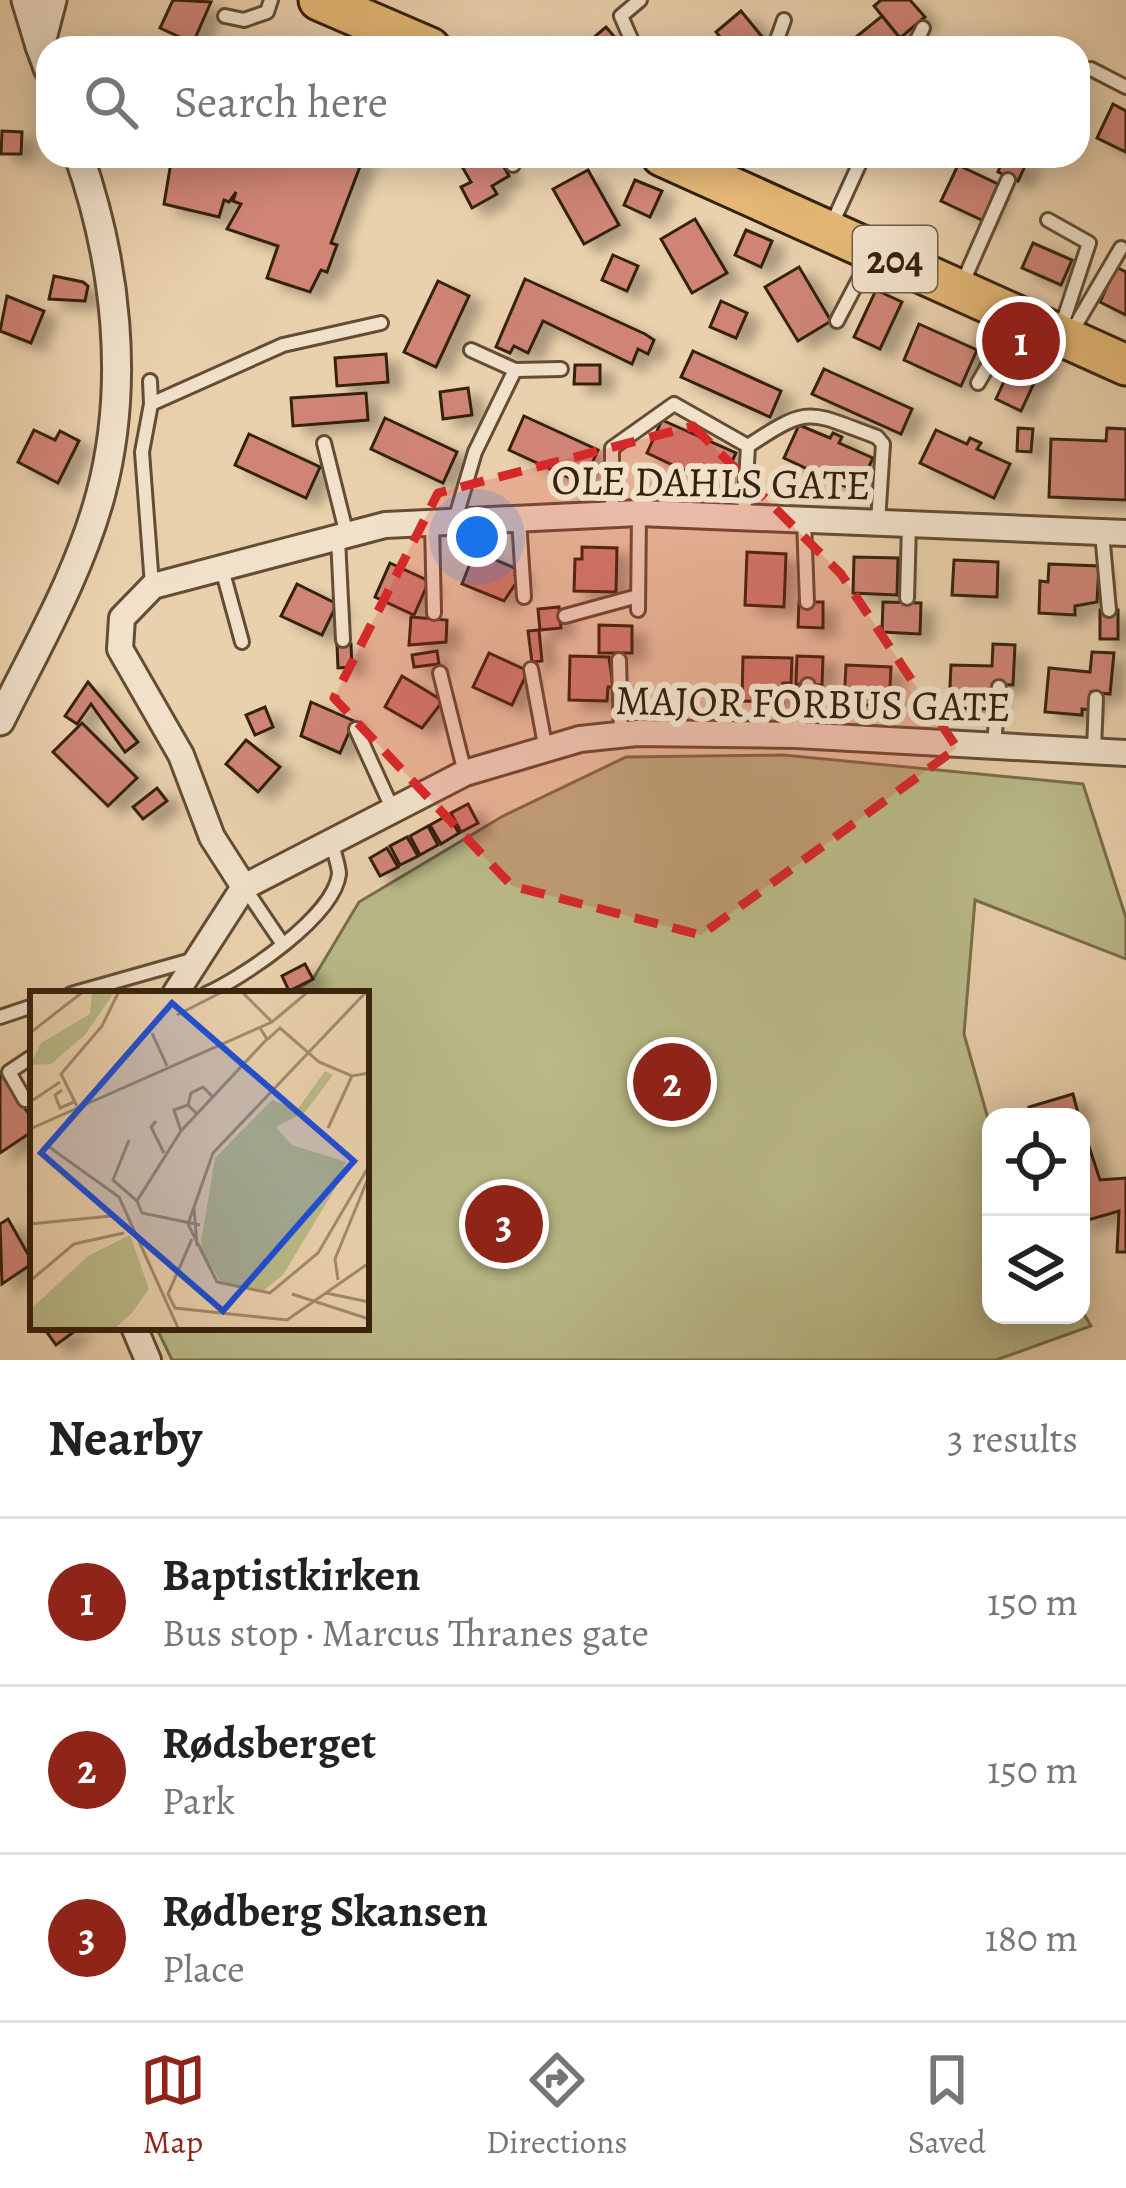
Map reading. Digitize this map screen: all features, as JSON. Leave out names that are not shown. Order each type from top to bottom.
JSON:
[{"type":"highway","points":[[327,2],[403,36]]},
{"type":"highway","name":"204","points":[[708,168],[727,173],[829,231],[1126,365]]},
{"type":"street","points":[[26,0],[37,36]]},
{"type":"street","points":[[47,36],[52,0]]},
{"type":"street","points":[[0,721],[79,557],[110,443],[115,351],[110,278],[99,215],[83,168]]},
{"type":"street","name":"OLE DAHLS GATE","points":[[153,586],[385,525],[639,513],[1114,532]]},
{"type":"street","points":[[153,586],[122,618],[118,639],[181,754],[212,837],[244,887],[177,991]]},
{"type":"street","name":"MAJOR FORBUS GATE","points":[[244,887],[333,846],[392,808],[465,773],[545,745],[621,736],[796,735],[1126,753]]},
{"type":"street","points":[[135,1330],[148,1360]]},
{"type":"lane","points":[[225,16],[244,20],[267,13],[272,0]]},
{"type":"lane","points":[[630,36],[621,16],[640,0]]},
{"type":"lane","points":[[778,36],[784,20]]},
{"type":"lane","points":[[919,36],[923,28]]},
{"type":"lane","points":[[1091,69],[1126,87]]},
{"type":"lane","points":[[829,231],[858,168]]},
{"type":"lane","points":[[960,289],[1007,179]]},
{"type":"lane","points":[[1048,220],[1089,243],[1064,337]]},
{"type":"lane","points":[[1064,337],[1121,248]]},
{"type":"lane","points":[[837,321],[874,249]]},
{"type":"lane","points":[[978,382],[1016,315]]},
{"type":"lane","points":[[151,404],[284,345],[380,323]]},
{"type":"lane","points":[[471,350],[515,370],[561,369]]},
{"type":"lane","points":[[434,613],[444,522],[515,370]]},
{"type":"lane","points":[[150,381],[142,452],[153,586]]},
{"type":"lane","points":[[612,514],[612,448],[674,404],[748,446]]},
{"type":"lane","points":[[748,446],[800,414],[877,437],[885,452],[878,523]]},
{"type":"lane","points":[[324,443],[342,537],[344,640]]},
{"type":"lane","points":[[744,518],[748,446]]},
{"type":"lane","points":[[566,616],[638,603],[639,513]]},
{"type":"lane","points":[[519,519],[524,597]]},
{"type":"lane","points":[[804,520],[807,602]]},
{"type":"lane","points":[[908,598],[909,524]]},
{"type":"lane","points":[[1109,610],[1114,532]]},
{"type":"lane","points":[[221,568],[242,642]]},
{"type":"lane","points":[[619,660],[621,736]]},
{"type":"lane","points":[[531,669],[545,745]]},
{"type":"lane","points":[[440,673],[465,773]]},
{"type":"lane","points":[[796,735],[808,685]]},
{"type":"lane","points":[[994,744],[999,687]]},
{"type":"lane","points":[[1094,750],[1096,698]]},
{"type":"lane","points":[[356,729],[392,808]]},
{"type":"lane","points":[[213,991],[248,975],[327,901],[339,874],[333,846]]},
{"type":"lane","points":[[244,887],[282,944]]},
{"type":"lane","points":[[105,988],[196,958]]},
{"type":"lane","points":[[0,1017],[30,1007]]},
{"type":"lane","points":[[30,1058],[9,1072],[25,1100],[30,1101]]},
{"type":"highlighted area","points":[[693,426],[841,574],[957,748],[701,935],[512,886],[334,698],[438,493]]},
{"type":"green space","points":[[783,755],[1083,784],[1126,918],[1126,959],[975,900],[964,1034],[985,1108],[982,1324],[1091,1326],[996,1360],[172,1360],[157,1330],[369,1330],[369,991],[295,991],[313,979],[359,902],[503,816],[626,757]]},
{"type":"building","points":[[173,0],[211,2],[196,36],[178,36],[160,28]]},
{"type":"building","points":[[881,0],[910,0],[925,17],[898,36],[874,6]]},
{"type":"building","points":[[741,11],[761,36],[719,36],[716,32]]},
{"type":"building","points":[[882,16],[898,36],[857,36]]},
{"type":"building","points":[[1113,104],[1126,111],[1126,152],[1097,138]]},
{"type":"building","points":[[2,131],[22,132],[21,154],[1,154]]},
{"type":"building","points":[[170,168],[359,168],[331,243],[337,245],[327,272],[321,270],[310,292],[267,278],[278,246],[227,229],[241,204],[233,201],[236,192],[229,202],[224,200],[219,217],[164,204]]},
{"type":"building","points":[[463,168],[505,168],[509,176],[492,186],[497,194],[472,208],[461,187],[471,182]]},
{"type":"building","points":[[957,168],[1000,185],[984,221],[941,201]]},
{"type":"building","points":[[1000,168],[1024,168],[1018,181],[998,172]]},
{"type":"building","points":[[588,170],[619,225],[584,244],[553,189]]},
{"type":"building","points":[[635,180],[662,191],[650,217],[624,205]]},
{"type":"building","points":[[695,219],[727,273],[692,293],[661,239]]},
{"type":"building","points":[[746,230],[772,241],[761,267],[735,255]]},
{"type":"building","points":[[1033,243],[1072,260],[1061,285],[1022,268]]},
{"type":"building","points":[[613,255],[638,266],[627,291],[602,280]]},
{"type":"building","points":[[799,267],[831,321],[798,341],[765,287]]},
{"type":"building","points":[[1116,267],[1126,272],[1126,315],[1100,302]]},
{"type":"building","points":[[54,276],[88,286],[85,301],[49,299]]},
{"type":"building","points":[[525,279],[645,334],[654,340],[648,354],[638,349],[632,364],[543,321],[528,353],[514,346],[510,353],[496,347]]},
{"type":"building","points":[[438,281],[469,296],[436,367],[404,352]]},
{"type":"building","points":[[876,290],[902,302],[880,349],[854,337]]},
{"type":"building","points":[[7,296],[44,311],[31,343],[0,331]]},
{"type":"building","points":[[721,301],[747,313],[736,338],[710,327]]},
{"type":"building","points":[[919,324],[977,350],[961,386],[904,360]]},
{"type":"building","points":[[693,351],[781,391],[770,417],[681,377]]},
{"type":"building","points":[[1017,353],[1043,364],[1021,411],[996,399]]},
{"type":"building","points":[[386,354],[388,382],[337,386],[335,358]]},
{"type":"building","points":[[575,365],[600,365],[600,384],[574,384]]},
{"type":"building","points":[[824,369],[912,409],[901,434],[812,394]]},
{"type":"building","points":[[468,388],[472,415],[443,419],[440,392]]},
{"type":"building","points":[[366,393],[368,420],[293,426],[291,398]]},
{"type":"building","points":[[524,416],[598,450],[583,484],[509,450]]},
{"type":"building","points":[[385,418],[457,452],[443,483],[371,449]]},
{"type":"building","points":[[662,420],[736,453],[720,487],[647,453]]},
{"type":"building","points":[[799,425],[830,438],[833,433],[842,437],[839,443],[873,458],[857,492],[784,458]]},
{"type":"building","points":[[1018,428],[1033,429],[1031,452],[1017,451]]},
{"type":"building","points":[[1107,428],[1126,429],[1126,500],[1049,497],[1051,439],[1106,441]]},
{"type":"building","points":[[34,430],[55,440],[60,431],[79,441],[58,483],[18,462]]},
{"type":"building","points":[[936,430],[967,444],[970,438],[981,443],[977,449],[1010,464],[994,498],[920,463]]},
{"type":"building","points":[[249,434],[320,467],[306,498],[235,465]]},
{"type":"building","points":[[582,547],[617,548],[616,592],[574,591],[575,559],[582,559]]},
{"type":"building","points":[[475,551],[517,569],[515,575],[520,577],[504,601],[462,584]]},
{"type":"building","points":[[747,552],[786,554],[784,607],[745,605]]},
{"type":"building","points":[[854,557],[898,558],[897,595],[853,593]]},
{"type":"building","points":[[954,560],[998,562],[997,597],[952,595]]},
{"type":"building","points":[[390,563],[429,581],[414,615],[375,597]]},
{"type":"building","points":[[1049,564],[1099,566],[1097,602],[1075,606],[1075,615],[1039,613],[1040,581],[1048,582]]},
{"type":"building","points":[[297,584],[337,604],[322,635],[281,616]]},
{"type":"building","points":[[799,602],[823,602],[823,628],[798,627]]},
{"type":"building","points":[[883,602],[921,603],[920,634],[882,632]]},
{"type":"building","points":[[559,607],[561,628],[540,630],[538,609]]},
{"type":"building","points":[[1100,610],[1118,610],[1118,639],[1100,639]]},
{"type":"building","points":[[411,617],[447,620],[446,642],[409,645]]},
{"type":"building","points":[[599,625],[632,626],[632,653],[599,653]]},
{"type":"building","points":[[539,630],[542,661],[532,662],[528,631]]},
{"type":"building","points":[[351,644],[352,667],[338,668],[337,645]]},
{"type":"building","points":[[993,644],[1015,645],[1013,685],[995,684],[994,705],[987,709],[949,708],[951,665],[992,666]]},
{"type":"building","points":[[437,651],[439,664],[414,667],[412,655]]},
{"type":"building","points":[[1092,652],[1114,653],[1110,694],[1091,692],[1090,710],[1082,709],[1082,715],[1045,712],[1049,668],[1090,672]]},
{"type":"building","points":[[489,653],[528,671],[512,705],[473,687]]},
{"type":"building","points":[[570,656],[609,657],[613,687],[608,687],[607,701],[569,700]]},
{"type":"building","points":[[797,656],[823,657],[822,685],[796,684]]},
{"type":"building","points":[[743,657],[792,658],[791,683],[783,683],[783,702],[742,701]]},
{"type":"building","points":[[846,665],[891,667],[889,706],[844,704]]},
{"type":"building","points":[[402,676],[443,701],[422,728],[385,707]]},
{"type":"building","points":[[88,682],[138,742],[125,752],[91,704],[77,724],[65,716]]},
{"type":"building","points":[[311,702],[354,721],[340,753],[301,736]]},
{"type":"building","points":[[265,707],[273,727],[255,735],[246,715]]},
{"type":"building","points":[[82,723],[137,778],[108,806],[53,752]]},
{"type":"building","points":[[246,740],[280,767],[258,792],[226,764]]},
{"type":"building","points":[[157,788],[167,801],[143,819],[133,807]]},
{"type":"building","points":[[468,804],[478,823],[461,832],[451,813]]},
{"type":"building","points":[[448,815],[459,833],[441,844],[430,825]]},
{"type":"building","points":[[428,826],[438,845],[420,855],[410,836]]},
{"type":"building","points":[[407,837],[418,856],[400,865],[390,846]]},
{"type":"building","points":[[387,848],[398,867],[380,876],[370,858]]},
{"type":"building","points":[[305,964],[313,979],[289,991],[282,976]]},
{"type":"building","points":[[0,1073],[30,1116],[30,1133],[0,1153]]},
{"type":"building","points":[[1073,1094],[1077,1108],[1029,1108]]},
{"type":"building","points":[[1090,1149],[1100,1180],[1126,1178],[1126,1252],[1117,1252],[1119,1211],[1090,1219]]},
{"type":"building","points":[[8,1219],[30,1258],[30,1265],[2,1284],[0,1224]]},
{"type":"building","points":[[45,1330],[76,1330],[56,1345]]},
{"type":"place","name":"Baptistkirken","points":[[1021,341]]},
{"type":"place","name":"Rødsberget","points":[[672,1082]]},
{"type":"place","name":"Rødberg Skansen","points":[[504,1224]]}]
